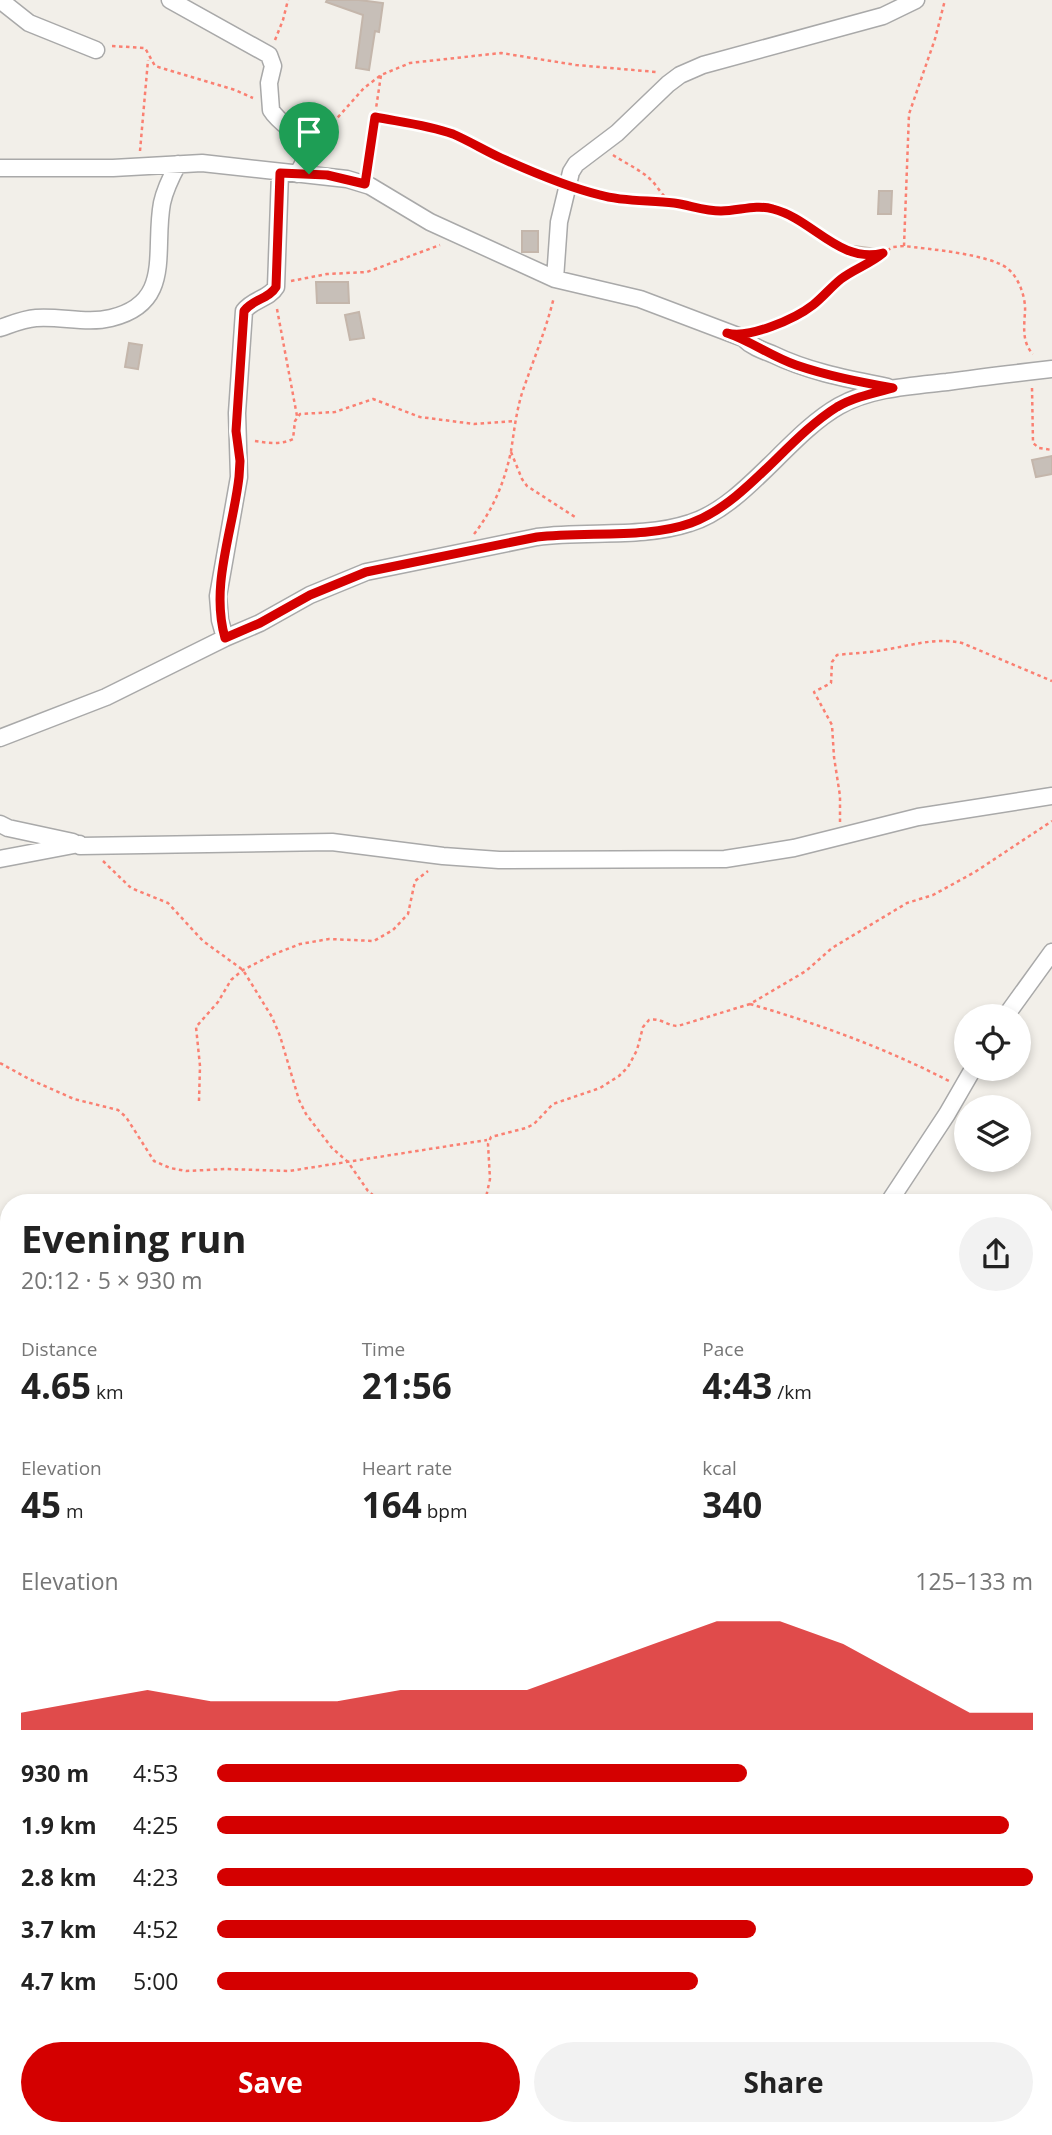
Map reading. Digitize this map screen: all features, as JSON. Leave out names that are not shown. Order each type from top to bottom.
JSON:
[{"type":"street","points":[[0,0],[29,23],[99,48]]},
{"type":"street","points":[[170,0],[269,55],[273,66],[269,83],[271,110],[298,135],[306,147],[306,157],[297,174]]},
{"type":"street","points":[[555,279],[559,222],[571,172],[576,164],[601,146],[680,75],[703,65],[883,16],[916,0]]},
{"type":"street","points":[[0,328],[36,318],[102,320],[122,314],[147,299],[157,280],[162,206],[166,188],[178,164]]},
{"type":"street","points":[[0,168],[215,164],[280,173],[327,175],[365,184],[458,236],[555,279],[640,299],[743,338],[749,344],[794,365],[831,376],[893,388]]},
{"type":"street","points":[[225,638],[218,596],[239,477],[237,438],[244,311],[254,301],[270,295],[276,283],[280,173]]},
{"type":"street","points":[[0,738],[106,697],[260,623],[310,595],[366,572],[565,533],[661,529],[691,523],[716,510],[745,488],[815,423],[856,398],[893,388],[1052,369]]},
{"type":"street","points":[[0,859],[85,845],[332,842],[443,856],[512,860],[725,859],[794,848],[918,817],[1052,796]]},
{"type":"street","points":[[0,824],[85,845]]},
{"type":"street","points":[[1014,1004],[1052,952]]},
{"type":"street","points":[[894,1194],[965,1081]]},
{"type":"path","points":[[269,55],[284,20],[288,0]]},
{"type":"path","points":[[904,246],[909,114],[945,0]]},
{"type":"path","points":[[99,48],[145,48],[155,66],[235,90],[271,110]]},
{"type":"path","points":[[306,147],[331,125],[363,88],[381,75],[410,63],[501,53],[576,65],[680,75]]},
{"type":"path","points":[[141,166],[140,144],[149,56]]},
{"type":"path","points":[[365,184],[381,75]]},
{"type":"path","points":[[375,117],[433,128],[502,158],[612,198],[674,203],[722,211],[754,206],[772,208],[794,218],[844,250],[870,256],[883,253]]},
{"type":"path","points":[[601,146],[647,176],[666,198],[674,203]]},
{"type":"path","points":[[237,438],[271,443],[288,442],[295,435],[297,416],[278,321],[276,283],[327,274],[367,272],[458,236]]},
{"type":"path","points":[[754,331],[806,310],[844,277],[893,247],[904,246],[978,258],[1008,268],[1022,293],[1025,306],[1024,331],[1030,351],[1052,369]]},
{"type":"path","points":[[474,534],[486,518],[497,495],[511,452],[514,421],[551,310],[555,279]]},
{"type":"path","points":[[1032,371],[1033,443],[1035,446],[1052,450]]},
{"type":"path","points":[[297,416],[335,412],[373,399],[419,417],[474,424],[514,421]]},
{"type":"path","points":[[511,452],[527,486],[598,533]]},
{"type":"path","points":[[840,836],[840,796],[832,725],[814,692],[831,683],[832,662],[837,655],[948,640],[962,643],[1052,681]]},
{"type":"path","points":[[0,1063],[74,1099],[118,1110],[127,1117],[154,1161],[186,1171],[289,1171],[489,1140],[526,1128],[534,1124],[553,1104],[600,1088],[619,1076],[637,1051],[643,1027],[649,1020],[657,1019],[677,1026],[750,1004],[806,971],[832,948],[906,903],[933,895],[975,872],[1052,821]]},
{"type":"path","points":[[85,845],[131,888],[168,902],[203,941],[243,970],[272,1017],[306,1114],[372,1194]]},
{"type":"path","points":[[198,1101],[200,1066],[196,1027],[218,1002],[231,980],[272,954],[300,944],[329,939],[374,941],[393,930],[408,914],[415,881],[443,856]]},
{"type":"path","points":[[750,1004],[813,1023],[902,1056],[962,1087]]},
{"type":"path","points":[[487,1194],[490,1179],[489,1140]]},
{"type":"building","points":[[326,2],[383,3],[379,32],[375,31],[369,70],[356,68],[363,15]]},
{"type":"building","points":[[879,191],[892,191],[891,214],[878,214]]},
{"type":"building","points":[[522,231],[538,231],[538,252],[522,252]]},
{"type":"building","points":[[854,246],[878,249],[877,261],[853,258]]},
{"type":"building","points":[[316,282],[348,282],[349,303],[317,303]]},
{"type":"building","points":[[359,312],[364,338],[350,340],[345,315]]},
{"type":"building","points":[[129,343],[142,345],[138,369],[125,367]]},
{"type":"building","points":[[1052,456],[1052,474],[1036,477],[1032,460]]},
{"type":"route","points":[[375,117],[433,128],[502,158],[600,195],[631,201],[674,203],[706,210],[722,211],[754,206],[782,211],[844,250],[870,256],[883,253],[844,277],[800,314],[746,334],[727,333],[743,338],[749,344],[794,365],[831,376],[893,388],[856,398],[838,407],[815,423],[745,488],[716,510],[691,523],[661,529],[565,533],[537,537],[366,572],[310,595],[260,623],[225,638],[218,596],[239,477],[236,431],[244,311],[254,301],[270,295],[276,287],[280,173],[309,174],[327,175],[365,184],[375,117]]}]
